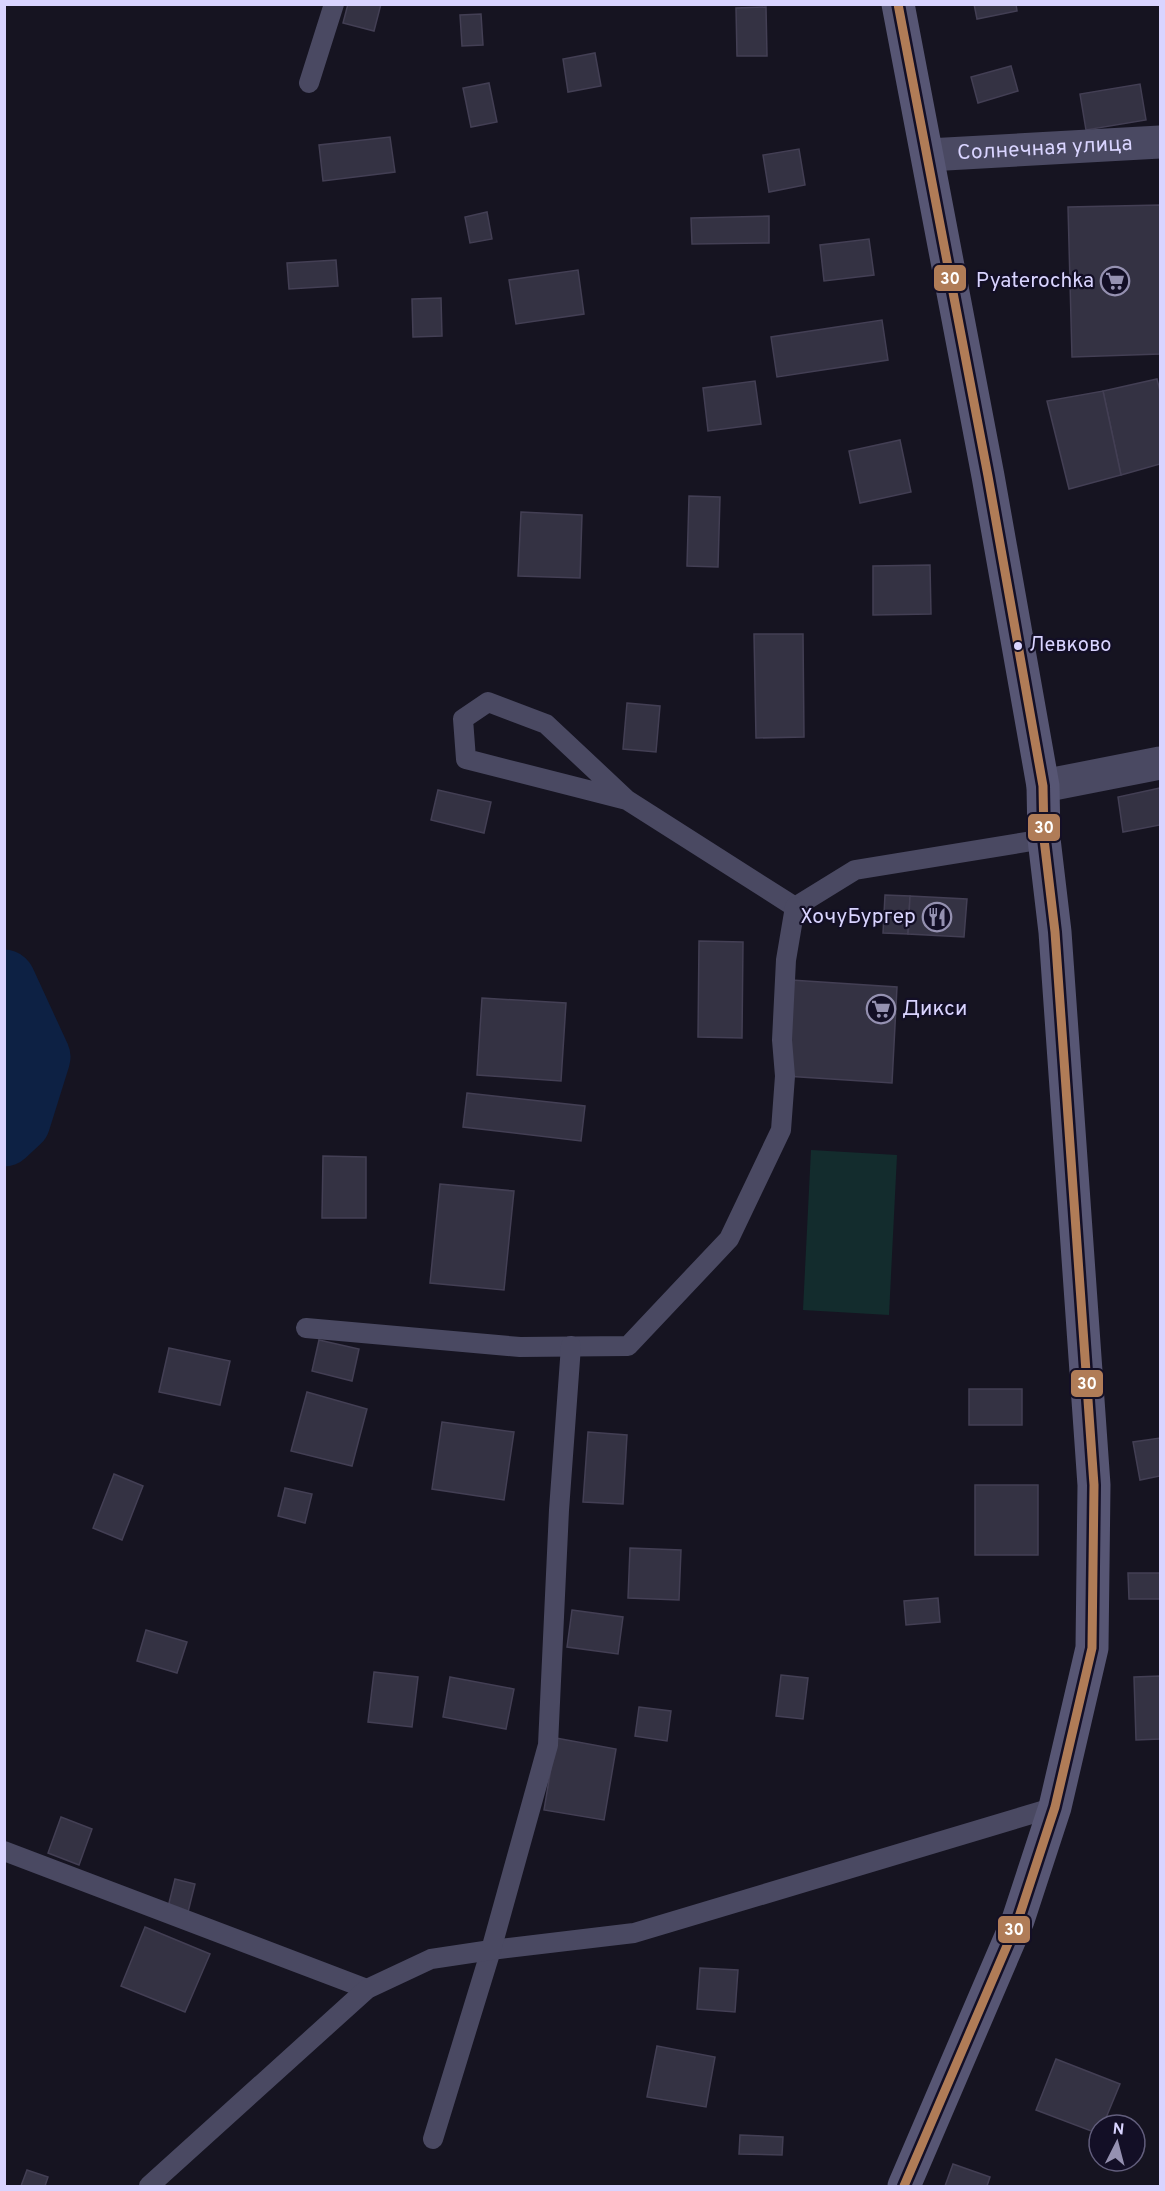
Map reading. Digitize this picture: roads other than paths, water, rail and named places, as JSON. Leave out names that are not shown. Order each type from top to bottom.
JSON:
[{"type":"street","points":[[898,4],[986,464],[1043,786],[1044,839],[1055,932],[1094,1485],[1092,1648],[1055,1807],[1018,1920],[904,2187]]},
{"type":"street","name":"Солнечная улица","points":[[928,155],[1161,142]]},
{"type":"street","points":[[1043,786],[1161,763]]},
{"type":"lane","points":[[309,83],[334,4]]},
{"type":"lane","points":[[627,800],[466,759],[463,719],[488,702],[546,724],[627,800],[795,908]]},
{"type":"lane","points":[[306,1328],[520,1347],[628,1346],[729,1239],[781,1130],[785,1076],[782,1040],[786,960],[795,908],[855,870],[1044,839]]},
{"type":"lane","points":[[433,2139],[491,1950],[548,1745],[559,1510],[571,1346]]},
{"type":"lane","points":[[149,2187],[367,1989],[431,1959],[634,1933],[1055,1807]]},
{"type":"lane","points":[[4,1851],[367,1989]]},
{"type":"waterway","points":[[4,981],[39,1057],[19,1121],[4,1135]]},
{"type":"place","name":"Pyaterochka","points":[[1115,281]]},
{"type":"place","name":"Левково","points":[[1018,646]]},
{"type":"place","name":"ХочуБургер","points":[[937,917]]},
{"type":"place","name":"Дикси","points":[[881,1009]]}]
